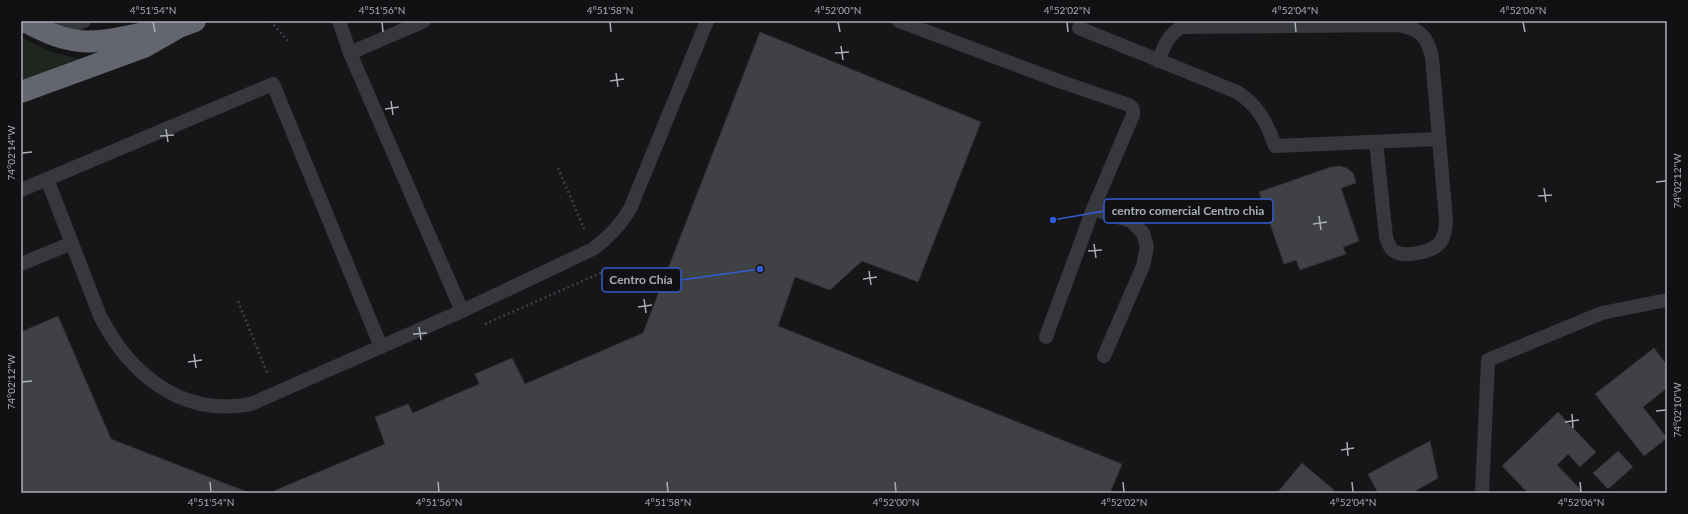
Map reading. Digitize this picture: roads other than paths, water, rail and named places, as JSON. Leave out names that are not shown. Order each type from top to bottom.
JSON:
[{"type":"highway","points":[[24,21],[47,33],[74,41],[103,40],[187,24]]},
{"type":"highway","points":[[21,92],[144,47],[187,24]]},
{"type":"lane","points":[[47,33],[84,21]]},
{"type":"lane","points":[[339,21],[350,53],[462,311]]},
{"type":"lane","points":[[350,53],[424,21]]},
{"type":"lane","points":[[47,179],[100,316],[111,338],[140,371],[167,392],[185,400],[217,407],[234,407],[251,404],[462,311],[593,249],[614,231],[630,210],[707,21]]},
{"type":"lane","points":[[899,21],[1059,81],[1129,105],[1133,109],[1133,115],[1093,209],[1046,336]]},
{"type":"lane","points":[[1158,61],[1168,38],[1174,31],[1182,27],[1399,25],[1410,27],[1425,38],[1429,45],[1432,57],[1446,220],[1445,233],[1439,244],[1431,249],[1401,254],[1394,251],[1389,245],[1386,237],[1376,142]]},
{"type":"lane","points":[[1079,28],[1237,92],[1246,98],[1266,123],[1275,146],[1438,140]]},
{"type":"lane","points":[[21,190],[273,84],[381,347]]},
{"type":"lane","points":[[1093,209],[1130,221],[1143,233],[1147,247],[1143,266],[1104,356]]},
{"type":"lane","points":[[21,264],[72,243]]},
{"type":"lane","points":[[1482,493],[1488,360],[1602,313],[1667,300]]},
{"type":"place","name":"centro comercial Centro chia","points":[[1053,220]]},
{"type":"place","name":"Centro Chía","points":[[760,269]]}]
